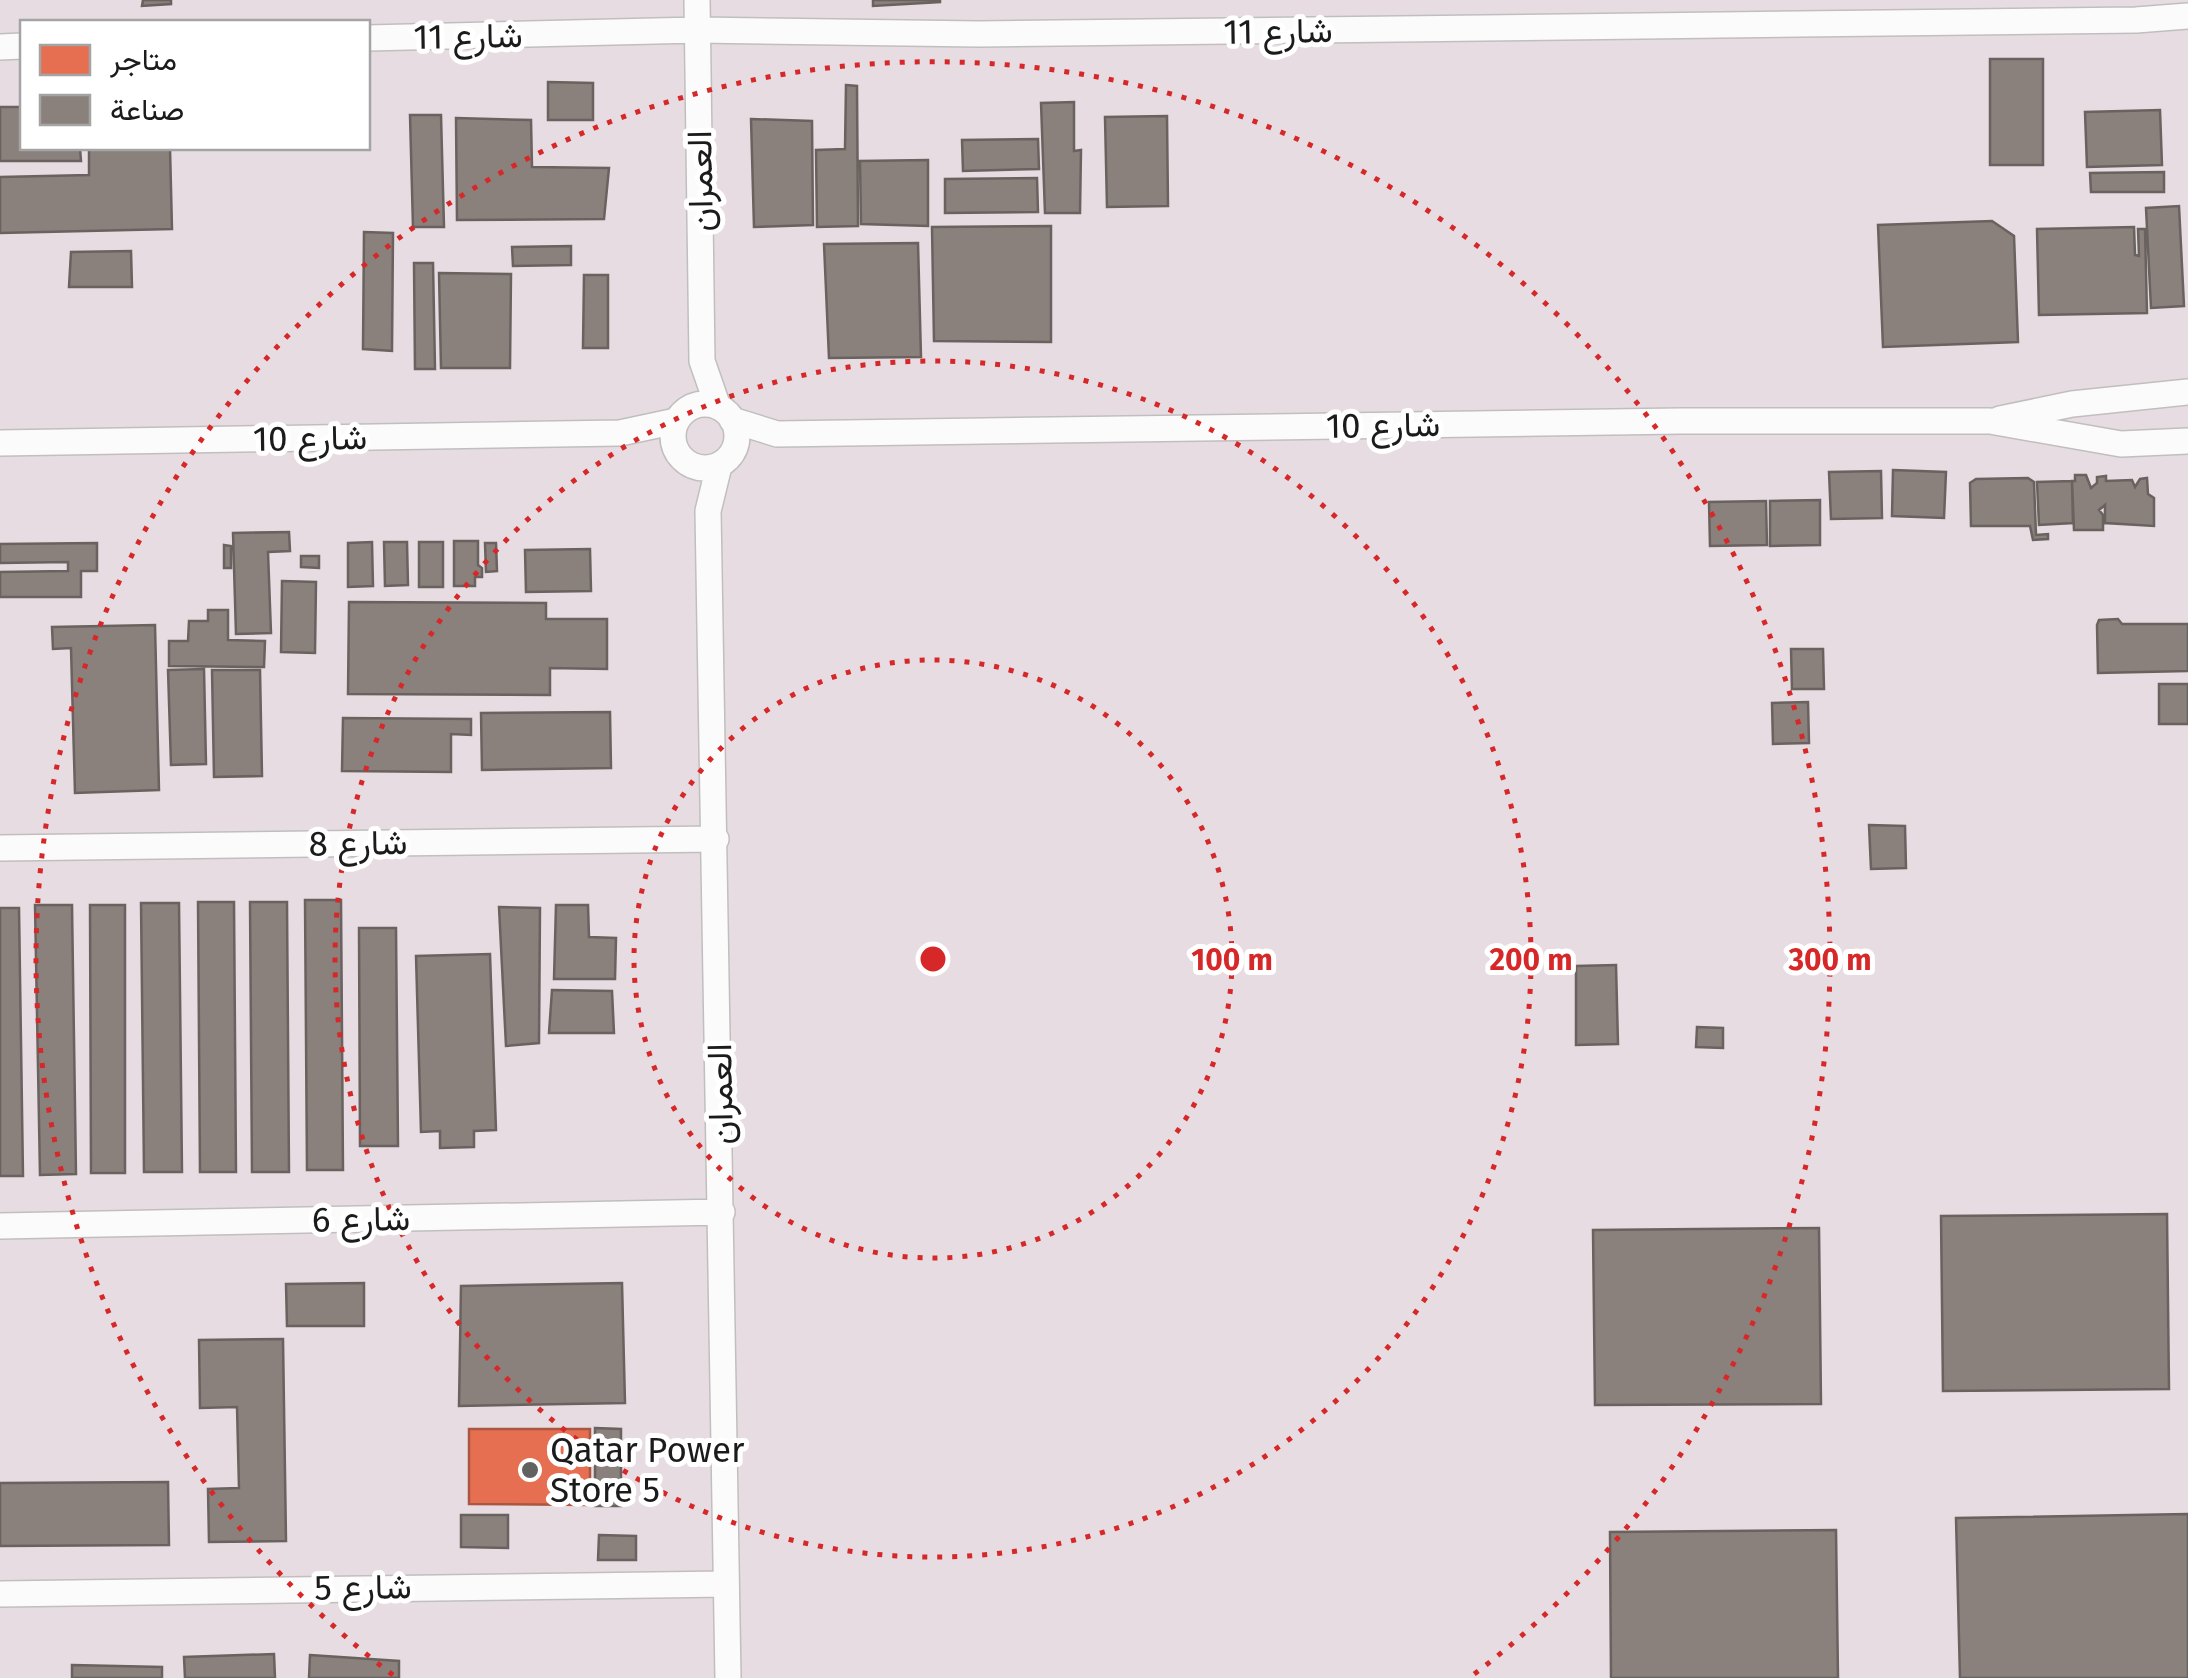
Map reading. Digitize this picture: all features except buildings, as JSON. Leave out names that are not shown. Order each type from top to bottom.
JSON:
[{"type":"street","name":"العمران","points":[[682,415],[702,361],[697,0]]},
{"type":"street","name":"شارع 11","points":[[370,38],[697,30],[998,34],[2136,20],[2188,16]]},
{"type":"street","name":"العمران","points":[[702,361],[725,414]]},
{"type":"street","name":"شارع 10","points":[[1990,421],[2072,404],[2188,392]]},
{"type":"street","points":[[708,404],[725,414],[736,430],[726,459],[698,468],[682,458],[672,436],[682,415],[708,404]]},
{"type":"street","name":"شارع 10","points":[[725,414],[777,434],[1681,420],[1990,421],[2121,444],[2188,441]]},
{"type":"street","name":"شارع 10","points":[[0,444],[620,434],[682,415]]},
{"type":"street","name":"شارع 10","points":[[620,434],[682,458]]},
{"type":"street","name":"شارع 10","points":[[726,459],[777,434]]},
{"type":"street","name":"العمران","points":[[682,458],[708,511]]},
{"type":"street","name":"العمران","points":[[726,459],[708,511],[728,1678]]},
{"type":"street","name":"شارع 8","points":[[0,848],[716,839]]},
{"type":"street","name":"شارع 6","points":[[0,1226],[722,1212]]},
{"type":"street","name":"شارع 5","points":[[0,1594],[726,1584]]},
{"type":"shaded area","points":[[0,0],[2188,0],[2188,1678],[0,1678]]},
{"type":"place","name":"Qatar Power Store 5","points":[[530,1470]]}]
